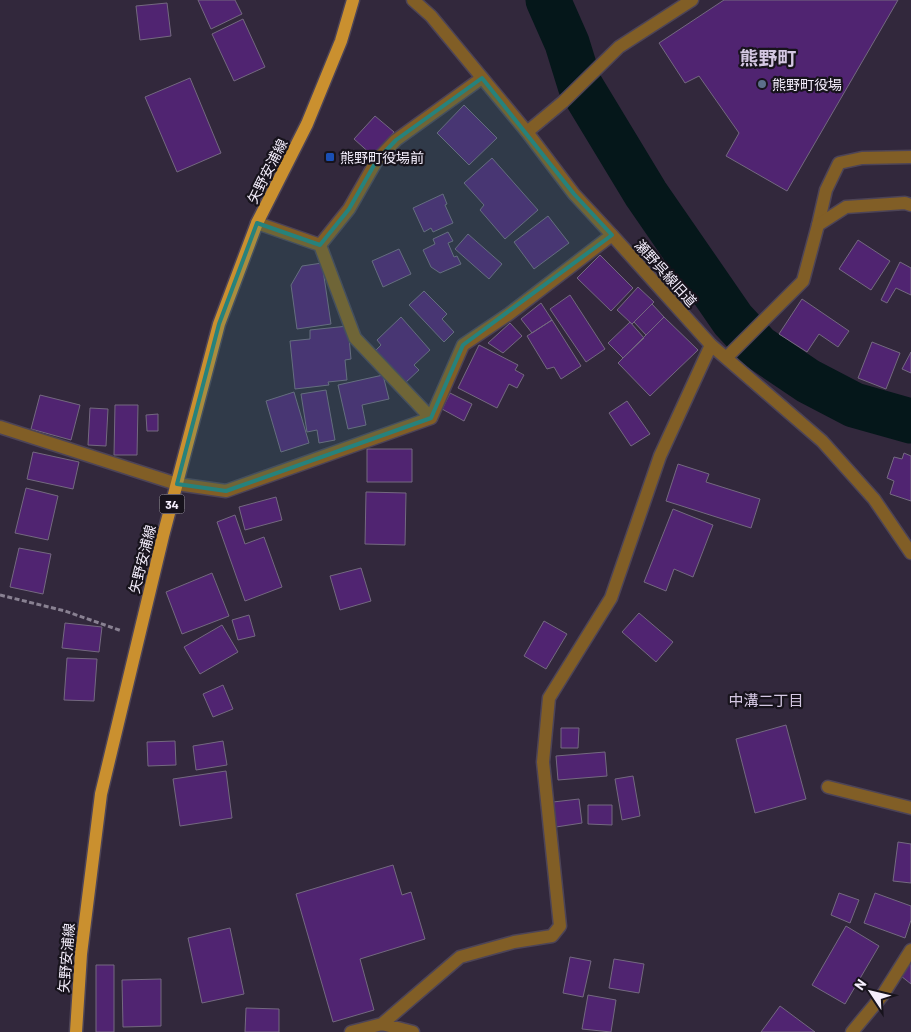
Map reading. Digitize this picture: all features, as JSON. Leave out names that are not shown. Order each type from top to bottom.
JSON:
[{"type":"main road","name":"矢野安浦線","points":[[76,1032],[80,954],[101,794],[218,324],[257,223],[308,124],[341,41],[353,0]]},
{"type":"street","name":"瀬野呉線旧道","points":[[413,0],[430,16],[527,132],[574,194],[711,345],[822,441],[874,499],[911,553]]},
{"type":"street","points":[[527,132],[563,102],[619,47],[692,0]]},
{"type":"street","points":[[320,245],[350,209],[377,160],[396,140],[482,78]]},
{"type":"street","points":[[726,358],[803,281],[826,190],[839,163],[862,158],[911,157]]},
{"type":"street","points":[[818,225],[846,207],[905,203],[911,205]]},
{"type":"street","points":[[257,223],[320,245]]},
{"type":"street","points":[[0,428],[177,484],[226,491],[430,418],[463,345],[509,314],[612,235]]},
{"type":"street","points":[[320,245],[355,338],[430,418]]},
{"type":"street","points":[[351,1032],[382,1024],[460,957],[514,942],[552,936],[560,926],[543,762],[549,698],[611,598],[660,456],[711,345]]},
{"type":"street","points":[[828,787],[911,808]]},
{"type":"street","points":[[852,1032],[882,996],[911,950]]},
{"type":"street","points":[[382,1024],[413,1032]]},
{"type":"path","points":[[0,595],[65,611],[139,637]]},
{"type":"highlighted area","points":[[482,78],[574,194],[612,235],[463,345],[431,418],[226,491],[177,484],[219,324],[257,223],[320,245],[349,209],[377,160],[396,140]]},
{"type":"building","points":[[198,0],[235,0],[242,14],[211,29]]},
{"type":"building","points":[[724,0],[898,0],[787,191],[726,156],[739,133],[699,76],[685,83],[659,43]]},
{"type":"building","points":[[167,3],[171,36],[140,40],[136,6]]},
{"type":"building","points":[[243,19],[265,67],[234,81],[212,34]]},
{"type":"building","points":[[190,78],[221,153],[177,172],[145,97]]},
{"type":"building","points":[[464,105],[497,138],[469,165],[437,133]]},
{"type":"building","points":[[375,116],[394,132],[373,156],[354,139]]},
{"type":"building","points":[[492,158],[538,210],[505,239],[480,210],[484,205],[464,183]]},
{"type":"building","points":[[443,194],[447,204],[445,205],[453,223],[433,232],[431,228],[424,232],[413,208]]},
{"type":"building","points":[[548,216],[569,243],[534,269],[514,242]]},
{"type":"building","points":[[448,232],[453,241],[448,243],[454,257],[457,256],[461,264],[440,273],[431,267],[423,250],[435,244],[433,239]]},
{"type":"building","points":[[468,234],[502,264],[489,279],[455,249]]},
{"type":"building","points":[[858,240],[890,261],[871,290],[839,269]]},
{"type":"building","points":[[399,249],[411,274],[383,287],[372,261]]},
{"type":"building","points":[[600,255],[633,288],[611,311],[577,278]]},
{"type":"building","points":[[900,262],[911,268],[911,295],[896,288],[887,303],[881,300]]},
{"type":"building","points":[[322,263],[331,324],[297,329],[291,285],[302,266]]},
{"type":"building","points":[[638,287],[654,302],[632,324],[617,310]]},
{"type":"building","points":[[424,291],[447,314],[442,319],[454,332],[444,342],[409,305]]},
{"type":"building","points":[[570,295],[605,349],[586,362],[550,309]]},
{"type":"building","points":[[802,299],[849,331],[838,347],[819,334],[807,352],[779,334]]},
{"type":"building","points":[[541,303],[552,320],[532,333],[521,319]]},
{"type":"building","points":[[652,304],[664,317],[646,335],[634,322]]},
{"type":"building","points":[[401,317],[430,350],[414,365],[419,370],[404,384],[374,352],[381,345],[377,340]]},
{"type":"building","points":[[664,317],[698,350],[650,396],[618,363]]},
{"type":"building","points":[[552,320],[581,366],[561,379],[554,367],[547,369],[527,336]]},
{"type":"building","points":[[630,322],[644,338],[623,358],[608,343]]},
{"type":"building","points":[[510,323],[522,336],[503,353],[488,343]]},
{"type":"building","points":[[348,326],[351,359],[345,360],[347,380],[328,382],[329,385],[295,389],[290,341],[310,339],[310,330]]},
{"type":"building","points":[[872,342],[900,353],[886,389],[858,378]]},
{"type":"building","points":[[479,345],[518,365],[515,370],[524,375],[517,388],[509,384],[497,408],[458,388]]},
{"type":"building","points":[[911,352],[911,373],[902,369]]},
{"type":"building","points":[[383,375],[389,399],[362,405],[366,425],[348,429],[338,385]]},
{"type":"building","points":[[326,390],[335,440],[319,443],[317,430],[307,432],[301,394]]},
{"type":"building","points":[[294,392],[309,443],[281,452],[266,401]]},
{"type":"building","points":[[450,393],[472,404],[464,421],[442,409]]},
{"type":"building","points":[[40,395],[80,405],[71,440],[31,429]]},
{"type":"building","points":[[627,401],[650,434],[631,446],[609,413]]},
{"type":"building","points":[[115,405],[138,405],[137,455],[114,455]]},
{"type":"building","points":[[90,408],[108,409],[106,446],[88,445]]},
{"type":"building","points":[[158,414],[158,431],[147,431],[146,415]]},
{"type":"building","points":[[367,449],[412,449],[412,482],[367,482]]},
{"type":"building","points":[[33,452],[79,462],[73,489],[27,479]]},
{"type":"building","points":[[904,453],[911,456],[911,501],[890,494],[894,481],[887,478],[894,457],[902,459]]},
{"type":"building","points":[[678,464],[709,474],[706,482],[760,499],[751,528],[666,501]]},
{"type":"building","points":[[26,488],[58,496],[48,540],[15,533]]},
{"type":"building","points":[[366,492],[406,493],[405,545],[365,544]]},
{"type":"building","points":[[276,497],[282,520],[245,530],[239,507]]},
{"type":"building","points":[[673,509],[713,525],[693,577],[674,569],[666,591],[644,582]]},
{"type":"building","points":[[235,515],[245,544],[264,537],[282,587],[245,601],[217,522]]},
{"type":"building","points":[[19,548],[51,554],[43,594],[10,587]]},
{"type":"building","points":[[361,568],[371,601],[340,610],[330,576]]},
{"type":"building","points":[[212,573],[229,616],[182,634],[166,592]]},
{"type":"building","points":[[639,613],[673,642],[656,662],[622,632]]},
{"type":"building","points":[[249,615],[255,636],[238,640],[232,620]]},
{"type":"building","points":[[544,621],[567,634],[546,669],[524,656]]},
{"type":"building","points":[[65,623],[102,627],[99,652],[62,648]]},
{"type":"building","points":[[222,625],[238,652],[200,674],[184,647]]},
{"type":"building","points":[[67,658],[97,659],[94,701],[64,700]]},
{"type":"building","points":[[223,685],[233,709],[213,717],[203,694]]},
{"type":"building","points":[[786,725],[806,799],[755,813],[736,739]]},
{"type":"building","points":[[561,728],[579,728],[578,748],[561,748]]},
{"type":"building","points":[[175,741],[176,765],[148,766],[147,742]]},
{"type":"building","points":[[223,741],[227,765],[196,770],[193,746]]},
{"type":"building","points":[[605,752],[607,776],[558,780],[556,756]]},
{"type":"building","points":[[226,771],[232,818],[180,826],[173,779]]},
{"type":"building","points":[[633,776],[640,816],[622,820],[615,779]]},
{"type":"building","points":[[579,799],[582,823],[556,827],[553,802]]},
{"type":"building","points":[[588,805],[612,805],[612,825],[588,824]]},
{"type":"building","points":[[898,842],[911,844],[911,883],[893,881]]},
{"type":"building","points":[[393,865],[402,895],[411,892],[425,939],[360,959],[374,1010],[333,1022],[296,894]]},
{"type":"building","points":[[839,893],[859,900],[850,923],[831,915]]},
{"type":"building","points":[[875,893],[911,906],[911,920],[905,938],[864,923]]},
{"type":"building","points":[[846,926],[879,946],[845,1004],[812,985]]},
{"type":"building","points":[[230,928],[244,994],[202,1003],[188,938]]},
{"type":"building","points":[[570,957],[591,961],[583,997],[563,993]]},
{"type":"building","points":[[614,959],[644,964],[639,993],[609,988]]},
{"type":"building","points":[[911,962],[911,984],[901,976]]},
{"type":"building","points":[[96,965],[114,965],[114,1032],[96,1032]]},
{"type":"building","points":[[161,979],[161,1026],[123,1027],[122,980]]},
{"type":"building","points":[[588,995],[616,1000],[611,1032],[582,1029]]},
{"type":"building","points":[[780,1006],[815,1032],[761,1032]]},
{"type":"building","points":[[246,1008],[279,1009],[279,1032],[245,1032]]},
{"type":"waterway","points":[[548,0],[567,43],[580,85],[646,194],[733,320],[758,347],[808,381],[854,405],[911,421]]},
{"type":"place","name":"熊野町役場","points":[[762,84]]},
{"type":"place","name":"熊野町役場前","points":[[330,157]]},
{"type":"district","name":"熊野町","points":[[768,57]]},
{"type":"district","name":"中溝二丁目","points":[[766,700]]}]
